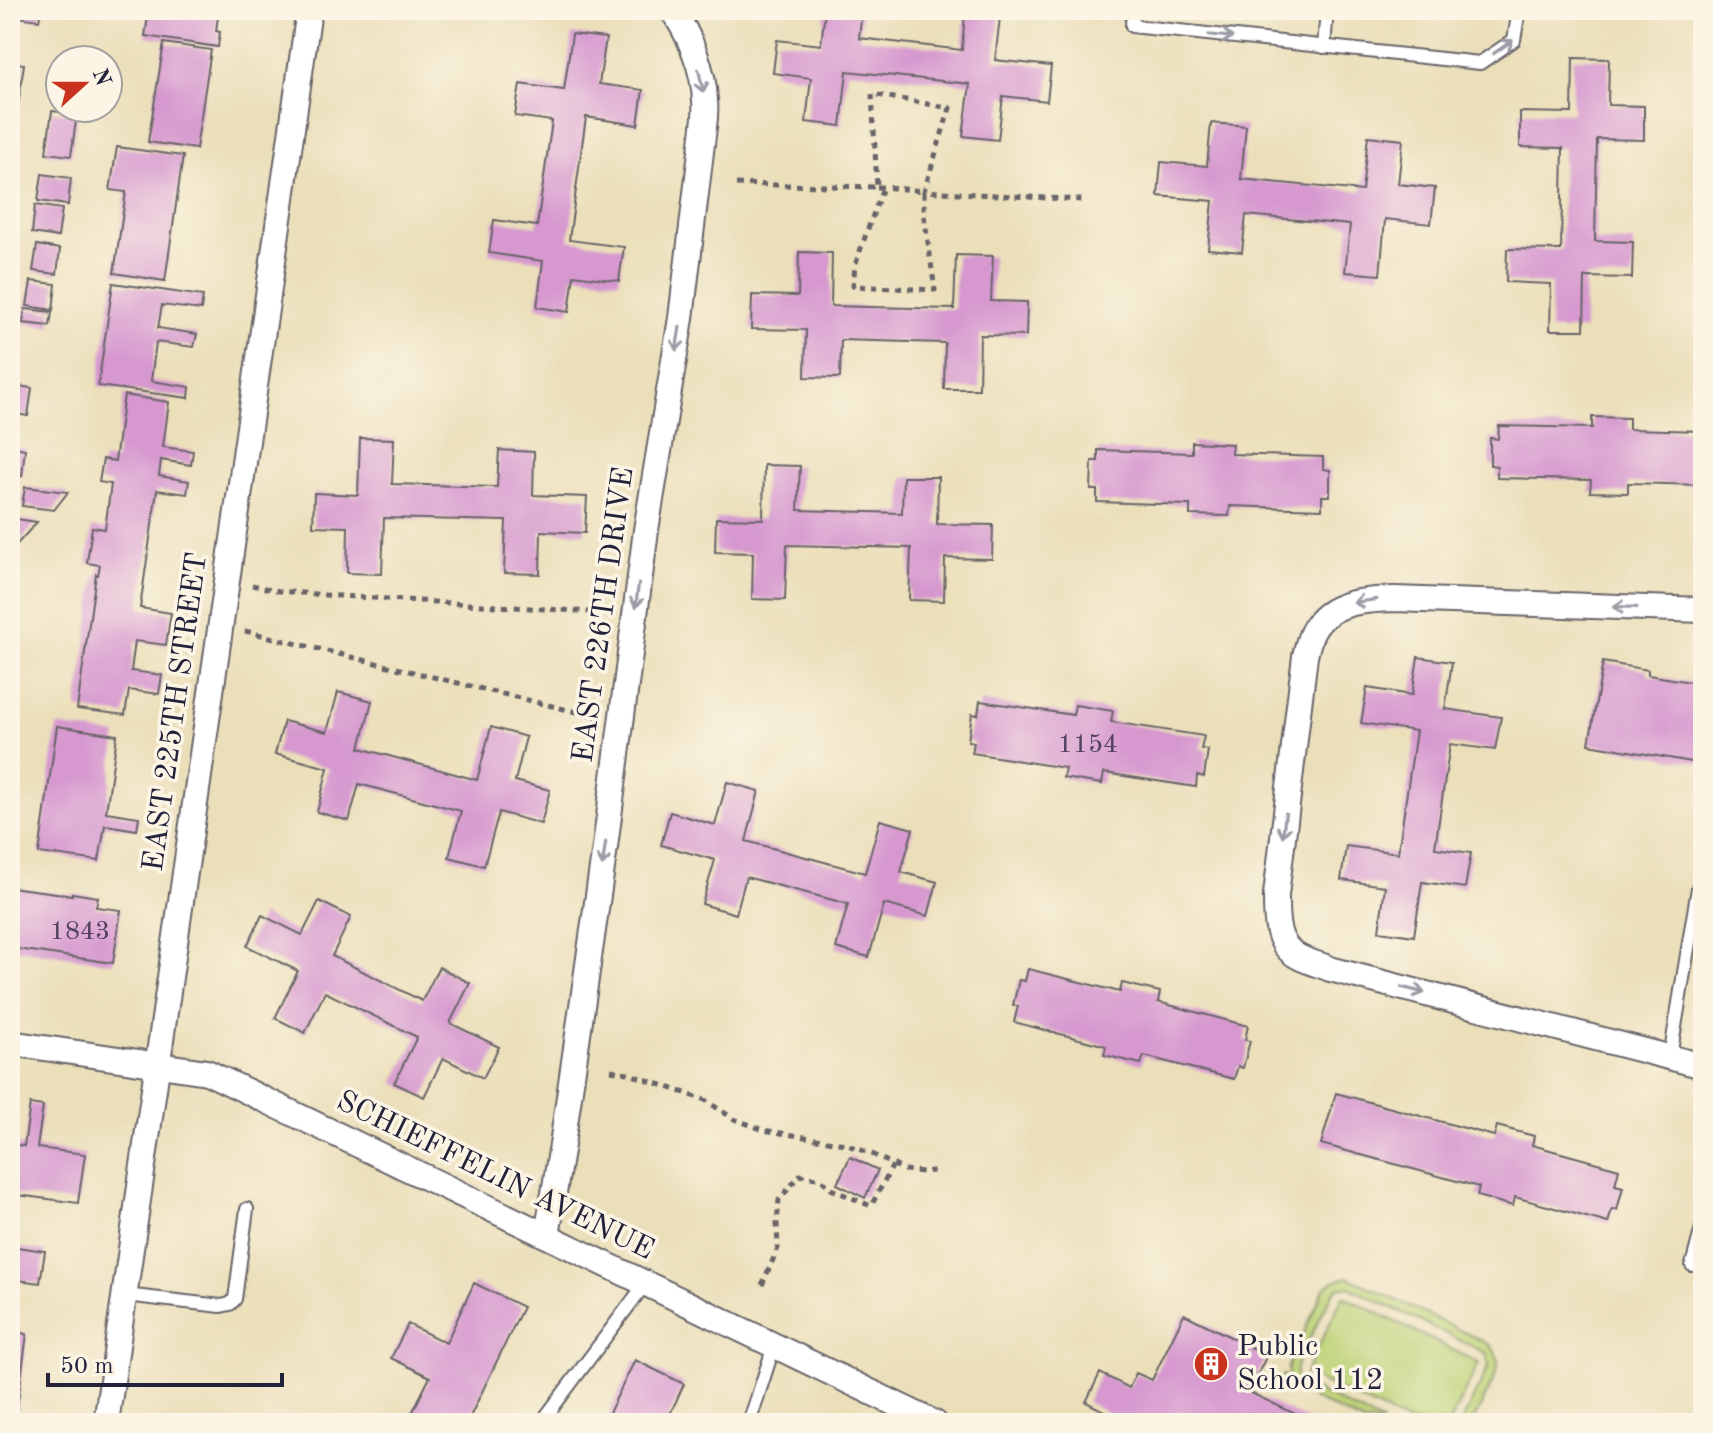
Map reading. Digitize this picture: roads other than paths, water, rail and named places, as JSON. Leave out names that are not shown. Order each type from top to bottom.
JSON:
[{"type":"street","name":"EAST 225TH STREET","points":[[106,1423],[309,10]]},
{"type":"street","name":"EAST 226TH DRIVE","points":[[547,1235],[569,1098],[646,530],[681,318],[704,127],[705,100],[701,74],[692,45],[672,10]]},
{"type":"street","points":[[1703,610],[1395,599],[1354,602],[1328,614],[1313,630],[1305,656],[1276,895],[1276,924],[1281,939],[1293,954],[1305,959],[1330,969],[1703,1066]]},
{"type":"street","name":"SCHIEFFELIN AVENUE","points":[[10,1043],[207,1072],[935,1423]]},
{"type":"lane","points":[[1133,10],[1132,26],[1480,63],[1514,40],[1519,10]]},
{"type":"lane","points":[[1324,47],[1327,10]]},
{"type":"lane","points":[[1670,1057],[1698,888],[1703,889]]},
{"type":"lane","points":[[125,1295],[221,1306],[230,1304],[235,1299],[247,1209]]},
{"type":"lane","points":[[1692,1265],[1703,1224]]},
{"type":"lane","points":[[541,1423],[645,1284]]},
{"type":"lane","points":[[749,1423],[774,1346]]},
{"type":"place","name":"Public School 112","points":[[1211,1364]]}]
